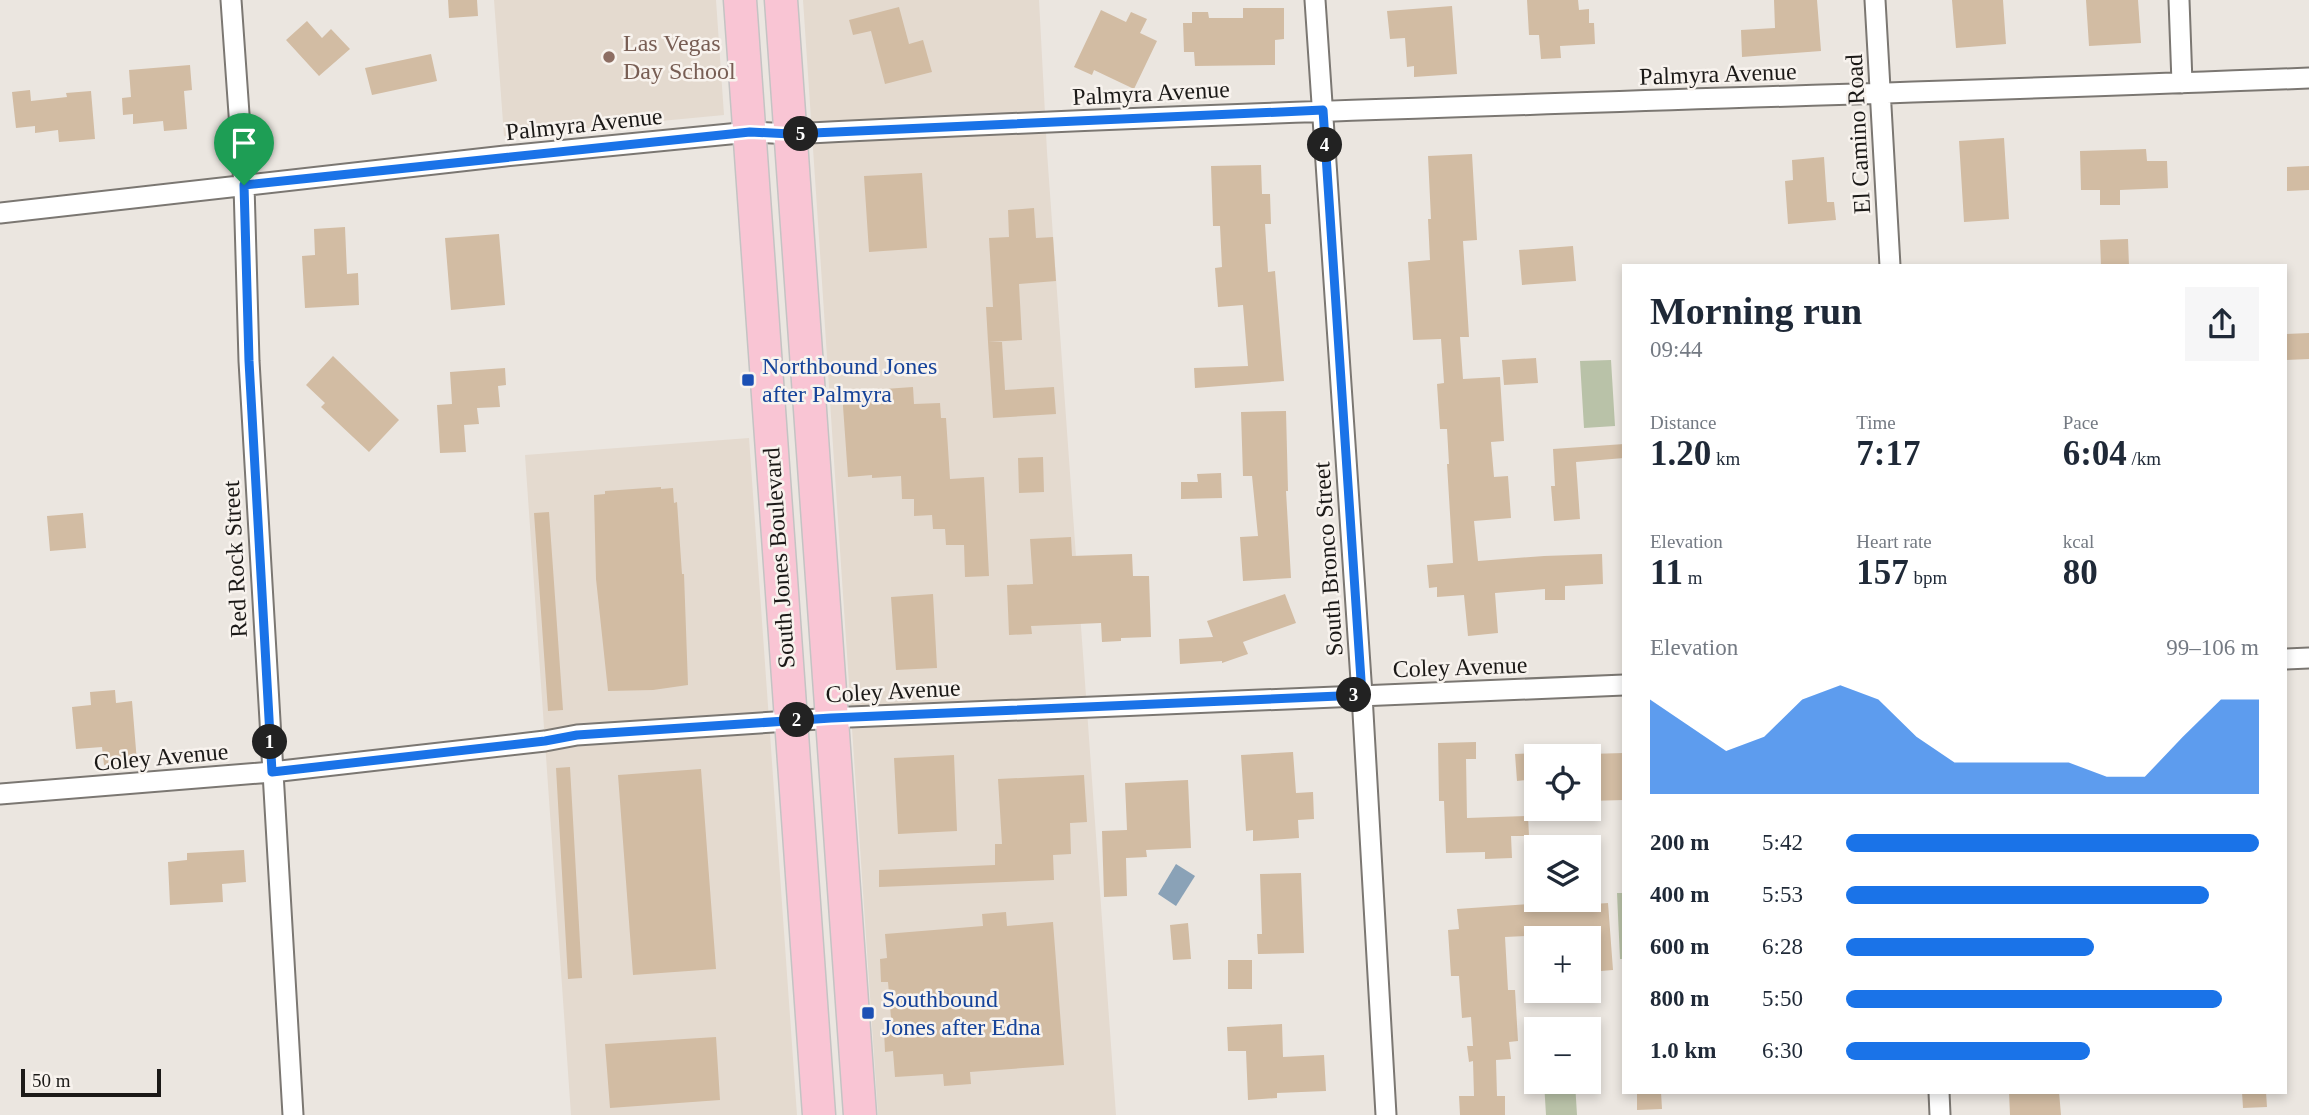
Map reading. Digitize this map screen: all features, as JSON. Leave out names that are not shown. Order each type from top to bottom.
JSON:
[{"type":"main road","name":"South Jones Boulevard","points":[[740,0],[819,1115]]},
{"type":"main road","name":"South Jones Boulevard","points":[[781,0],[860,1115]]},
{"type":"street","name":"Red Rock Street","points":[[231,0],[244,185],[249,361],[293,1115]]},
{"type":"street","name":"South Bronco Street","points":[[1315,0],[1362,695],[1386,1115]]},
{"type":"street","name":"El Camino Road","points":[[1875,0],[1890,264]]},
{"type":"street","points":[[2179,0],[2182,83]]},
{"type":"street","name":"Palmyra Avenue","points":[[0,213],[750,132],[791,134],[1323,110],[1881,94],[2309,78]]},
{"type":"street","points":[[2287,659],[2309,658]]},
{"type":"street","name":"Coley Avenue","points":[[0,794],[272,772],[545,741],[577,735],[790,720],[1622,685]]},
{"type":"street","points":[[1939,1094],[1940,1115]]},
{"type":"shaded area","name":"Las Vegas Day School","points":[[494,0],[716,0],[724,115],[504,136]]},
{"type":"shaded area","points":[[803,0],[1039,0],[1047,152],[1116,1115],[878,1115]]},
{"type":"shaded area","points":[[749,438],[797,1115],[571,1115],[525,455]]},
{"type":"green space","points":[[1611,360],[1615,426],[1584,428],[1580,361]]},
{"type":"green space","points":[[1617,893],[1622,893],[1620,959]]},
{"type":"green space","points":[[1545,1094],[1576,1094],[1577,1115],[1546,1115]]},
{"type":"water","points":[[1176,864],[1195,876],[1176,906],[1158,894]]},
{"type":"building","points":[[448,0],[477,0],[478,16],[449,18]]},
{"type":"building","points":[[1527,0],[1578,0],[1579,10],[1589,9],[1589,23],[1594,23],[1595,44],[1560,46],[1561,58],[1541,59],[1539,35],[1529,35]]},
{"type":"building","points":[[1774,0],[1817,0],[1821,51],[1742,57],[1741,30],[1775,28]]},
{"type":"building","points":[[1952,0],[2003,0],[2006,44],[1956,48]]},
{"type":"building","points":[[2086,0],[2138,0],[2141,43],[2089,46]]},
{"type":"building","points":[[1452,6],[1457,74],[1414,77],[1414,66],[1407,67],[1405,38],[1390,39],[1387,11]]},
{"type":"building","points":[[899,7],[909,44],[923,40],[932,72],[885,84],[871,31],[853,35],[849,20]]},
{"type":"building","points":[[1243,8],[1284,8],[1284,39],[1275,40],[1275,65],[1195,66],[1194,52],[1184,52],[1183,23],[1192,23],[1192,12],[1208,12],[1209,18],[1243,18]]},
{"type":"building","points":[[1101,10],[1126,22],[1131,12],[1147,19],[1140,33],[1157,41],[1134,89],[1094,70],[1092,75],[1074,67]]},
{"type":"building","points":[[307,21],[322,38],[331,29],[350,49],[319,76],[286,40]]},
{"type":"building","points":[[431,54],[437,81],[372,95],[365,68]]},
{"type":"building","points":[[190,65],[192,90],[184,91],[187,129],[164,131],[163,121],[133,124],[133,114],[123,115],[122,98],[131,97],[129,70]]},
{"type":"building","points":[[30,90],[31,101],[67,97],[66,93],[91,91],[95,139],[59,142],[58,130],[35,133],[35,126],[16,128],[12,92]]},
{"type":"building","points":[[2004,138],[2009,219],[1964,222],[1959,141]]},
{"type":"building","points":[[2146,149],[2147,161],[2167,161],[2168,188],[2120,190],[2120,205],[2100,205],[2100,190],[2081,190],[2080,151]]},
{"type":"building","points":[[1472,154],[1477,240],[1463,241],[1469,337],[1460,337],[1463,379],[1500,377],[1504,441],[1491,442],[1494,477],[1508,476],[1511,518],[1474,521],[1478,561],[1602,554],[1603,584],[1565,586],[1565,600],[1545,600],[1545,589],[1495,593],[1498,633],[1468,636],[1464,595],[1437,597],[1437,587],[1429,588],[1427,565],[1453,563],[1447,429],[1440,429],[1437,384],[1444,383],[1441,339],[1413,340],[1408,262],[1430,260],[1428,156]]},
{"type":"building","points":[[1824,157],[1827,202],[1834,202],[1836,220],[1788,224],[1785,181],[1793,180],[1792,160]]},
{"type":"building","points":[[1261,165],[1262,194],[1270,194],[1271,224],[1265,224],[1268,272],[1275,271],[1284,381],[1195,388],[1194,368],[1248,366],[1243,305],[1218,307],[1215,268],[1222,267],[1220,226],[1213,226],[1211,166]]},
{"type":"building","points":[[2309,166],[2309,190],[2287,191],[2287,167]]},
{"type":"building","points":[[922,173],[927,248],[869,252],[864,176]]},
{"type":"building","points":[[1034,208],[1036,238],[1053,237],[1056,281],[1019,284],[1022,340],[988,342],[986,307],[993,307],[989,238],[1009,237],[1008,210]]},
{"type":"building","points":[[345,227],[347,274],[358,273],[359,305],[305,308],[302,256],[315,255],[314,229]]},
{"type":"building","points":[[499,234],[505,305],[451,310],[445,238]]},
{"type":"building","points":[[2128,239],[2129,264],[2101,264],[2100,240]]},
{"type":"building","points":[[1573,246],[1576,281],[1522,285],[1519,250]]},
{"type":"building","points":[[2309,333],[2309,359],[2287,360],[2287,334]]},
{"type":"building","points":[[988,342],[1002,342],[1005,390],[1054,387],[1056,414],[993,418]]},
{"type":"building","points":[[333,356],[399,420],[369,452],[321,407],[325,403],[306,385]]},
{"type":"building","points":[[1536,358],[1538,383],[1504,385],[1502,360]]},
{"type":"building","points":[[505,368],[506,385],[498,386],[500,407],[477,408],[479,424],[464,425],[466,452],[440,453],[437,405],[452,404],[450,372]]},
{"type":"building","points":[[913,387],[914,404],[940,403],[941,418],[946,418],[950,479],[984,477],[989,576],[965,577],[964,545],[946,545],[945,529],[933,529],[932,515],[914,516],[914,499],[902,499],[901,476],[848,477],[842,392]]},
{"type":"building","points":[[1286,411],[1286,491],[1291,578],[1243,581],[1240,537],[1258,536],[1252,476],[1243,476],[1241,412]]},
{"type":"building","points":[[1622,444],[1622,458],[1576,462],[1580,519],[1554,521],[1551,486],[1555,486],[1553,449]]},
{"type":"building","points":[[1043,457],[1044,492],[1019,493],[1018,458]]},
{"type":"building","points":[[1221,473],[1222,498],[1181,499],[1181,482],[1198,482],[1197,474]]},
{"type":"building","points":[[673,488],[674,503],[677,502],[684,574],[688,685],[653,690],[608,691],[596,579],[594,495],[605,494],[605,491]]},
{"type":"building","points":[[549,512],[563,710],[548,711],[534,513]]},
{"type":"building","points":[[83,513],[86,548],[50,551],[47,516]]},
{"type":"building","points":[[1071,537],[1072,556],[1132,554],[1133,576],[1149,576],[1151,637],[1102,642],[1101,623],[1031,626],[1032,634],[1009,635],[1007,585],[1033,584],[1030,539]]},
{"type":"building","points":[[933,594],[937,668],[896,670],[891,597]]},
{"type":"building","points":[[1285,594],[1296,623],[1243,642],[1248,654],[1222,663],[1180,664],[1179,639],[1213,637],[1207,621]]},
{"type":"building","points":[[115,690],[116,703],[132,701],[137,762],[104,765],[102,747],[76,749],[72,707],[91,705],[90,692]]},
{"type":"building","points":[[1476,742],[1476,759],[1466,759],[1467,818],[1524,816],[1524,821],[1528,821],[1529,835],[1511,836],[1512,858],[1485,859],[1485,852],[1446,853],[1444,801],[1439,801],[1438,743]]},
{"type":"building","points":[[1293,752],[1296,793],[1313,792],[1314,819],[1298,820],[1299,838],[1253,841],[1253,830],[1246,831],[1241,755]]},
{"type":"building","points":[[1622,753],[1622,800],[1601,801],[1601,754]]},
{"type":"building","points":[[1515,754],[1524,754],[1524,780],[1517,781]]},
{"type":"building","points":[[954,755],[957,831],[898,834],[894,758]]},
{"type":"building","points":[[570,767],[582,978],[568,979],[556,768]]},
{"type":"building","points":[[701,769],[716,969],[633,975],[618,775]]},
{"type":"building","points":[[1084,775],[1087,822],[1070,823],[1071,854],[1053,855],[1054,880],[879,887],[879,870],[995,865],[995,844],[1002,844],[998,779]]},
{"type":"building","points":[[1188,780],[1191,848],[1146,850],[1147,857],[1126,858],[1127,896],[1104,897],[1102,831],[1127,830],[1125,783]]},
{"type":"building","points":[[244,850],[246,882],[222,884],[223,902],[170,905],[168,862],[187,860],[187,853]]},
{"type":"building","points":[[1301,873],[1304,953],[1258,954],[1257,934],[1262,934],[1260,874]]},
{"type":"building","points":[[1608,903],[1613,970],[1601,971],[1601,926],[1524,926],[1524,936],[1505,937],[1508,990],[1515,990],[1518,1041],[1509,1042],[1511,1059],[1496,1060],[1497,1096],[1505,1096],[1505,1115],[1460,1115],[1459,1096],[1474,1096],[1473,1061],[1469,1062],[1467,1046],[1473,1046],[1471,1017],[1462,1018],[1459,976],[1451,976],[1448,930],[1459,929],[1457,909],[1524,904],[1524,912],[1601,912],[1601,904]]},
{"type":"building","points":[[1006,912],[1007,926],[1053,922],[1064,1065],[970,1072],[971,1084],[944,1086],[943,1074],[895,1077],[893,1051],[885,1052],[884,1030],[892,1030],[888,982],[881,982],[880,959],[887,958],[885,934],[983,926],[982,914]]},
{"type":"building","points":[[1188,923],[1191,959],[1173,960],[1170,925]]},
{"type":"building","points":[[1228,960],[1252,960],[1252,989],[1228,989]]},
{"type":"building","points":[[1282,1024],[1283,1057],[1324,1055],[1326,1091],[1277,1093],[1277,1098],[1248,1100],[1246,1051],[1228,1051],[1227,1027]]},
{"type":"building","points":[[716,1037],[720,1100],[610,1108],[605,1044]]},
{"type":"building","points":[[1637,1094],[1661,1094],[1662,1109],[1637,1110]]},
{"type":"building","points":[[2009,1094],[2059,1094],[2061,1115],[2010,1115]]},
{"type":"building","points":[[2242,1094],[2266,1094],[2267,1107],[2243,1108]]},
{"type":"place","name":"Las Vegas Day School","points":[[609,57]]},
{"type":"place","name":"Northbound Jones after Palmyra","points":[[748,380]]},
{"type":"place","name":"Southbound Jones after Edna","points":[[868,1013]]},
{"type":"route","points":[[1323,110],[1362,695],[831,718],[577,735],[545,741],[272,772],[249,361],[244,185],[750,132],[791,134],[1323,110]]}]
